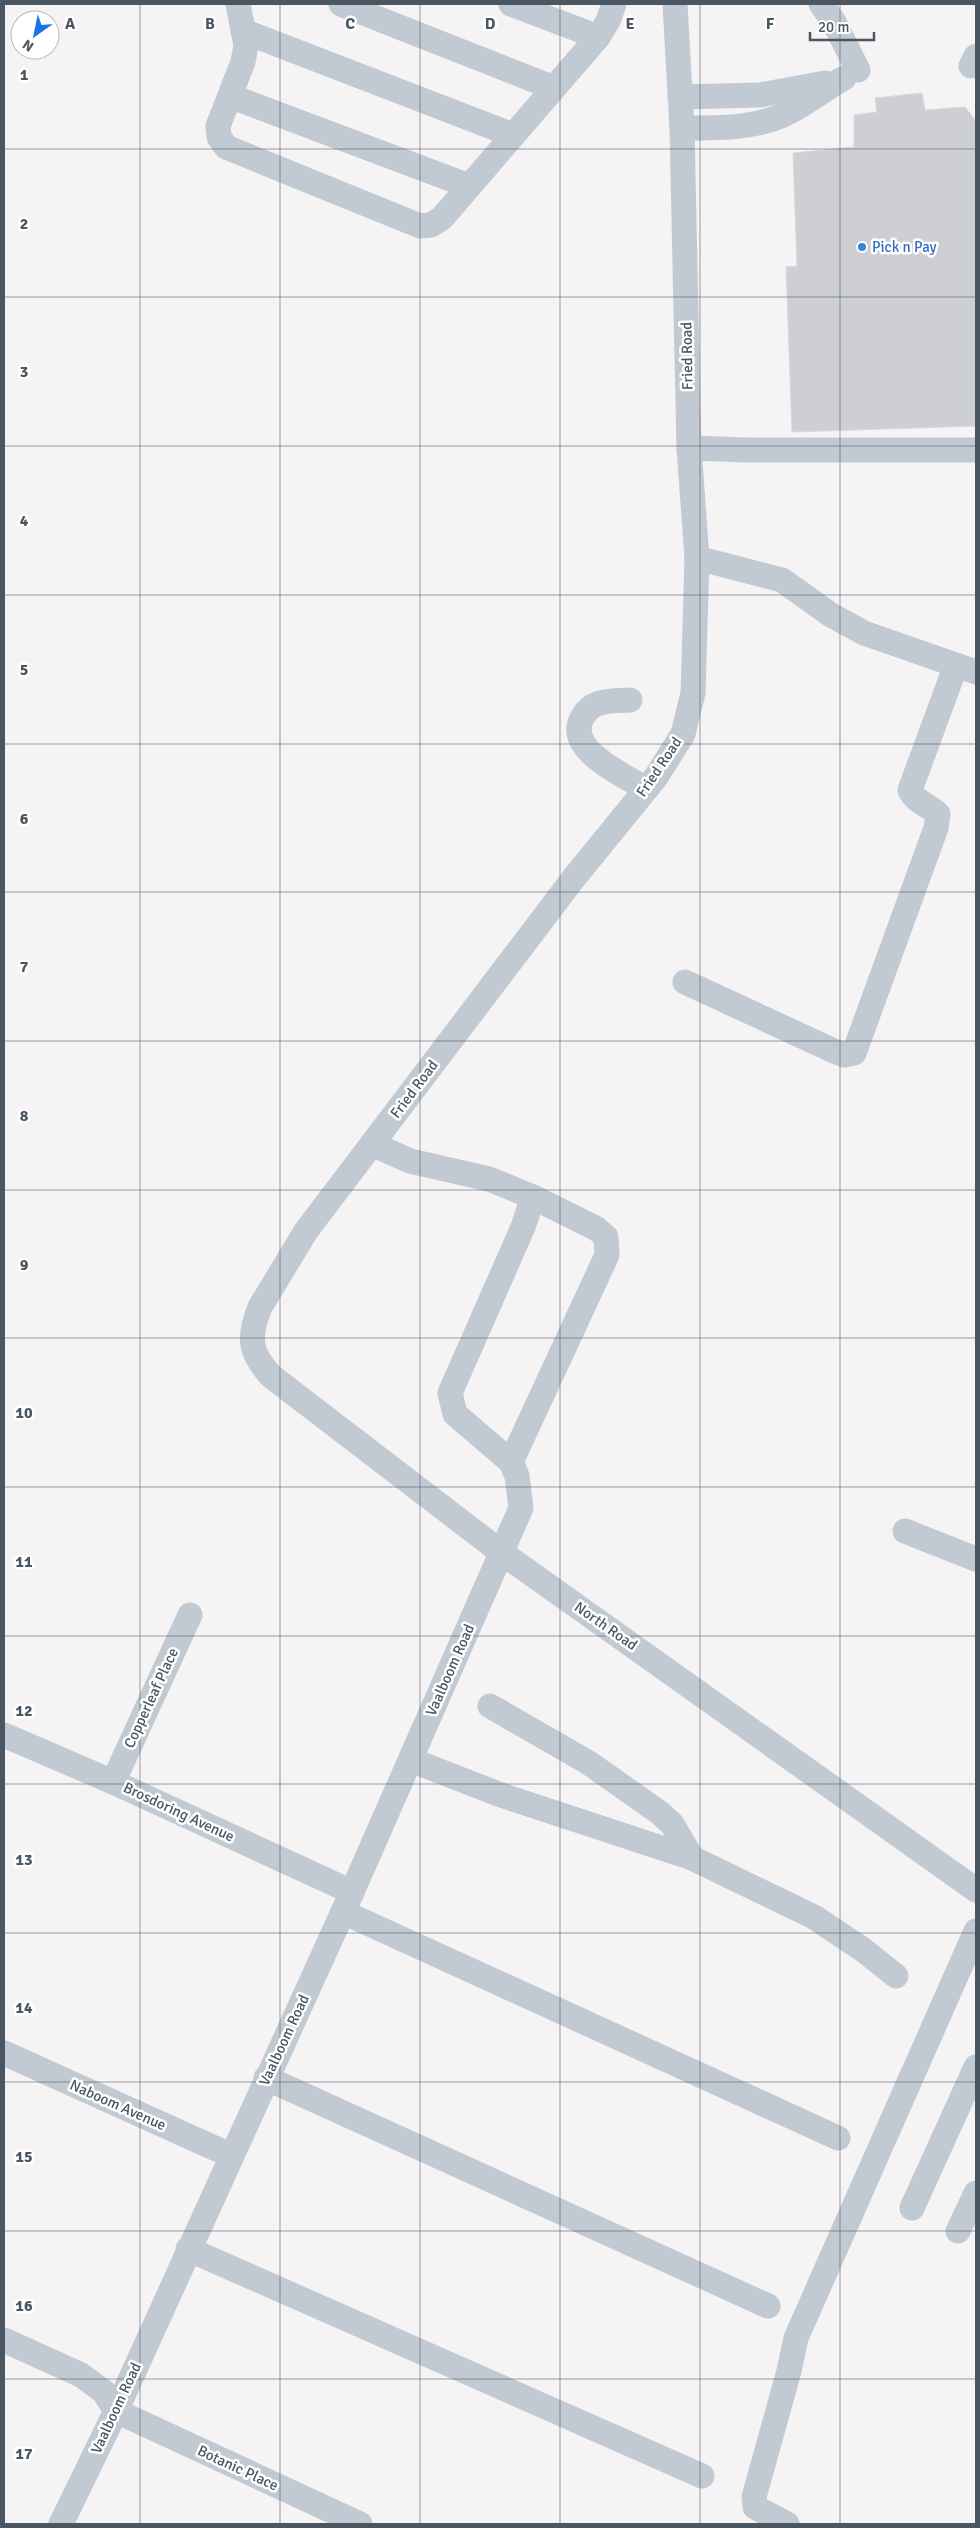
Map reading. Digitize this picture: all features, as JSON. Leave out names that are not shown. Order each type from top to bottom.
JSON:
[{"type":"street","points":[[238,4],[246,45],[243,62],[218,126],[218,137],[226,147],[420,226],[431,225],[442,218],[598,37],[608,21],[614,4]]},
{"type":"street","points":[[341,4],[554,88]]},
{"type":"street","points":[[511,4],[598,37]]},
{"type":"street","name":"Fried Road","points":[[252,1346],[254,1321],[270,1286],[306,1231],[567,887],[646,789],[673,752],[682,734],[690,707],[696,642],[697,558],[689,448],[682,128],[675,4]]},
{"type":"street","points":[[821,4],[834,22],[858,70]]},
{"type":"street","points":[[243,31],[513,135]]},
{"type":"street","points":[[680,97],[760,95],[844,78],[800,106],[766,121],[733,127],[682,128]]},
{"type":"street","points":[[230,96],[469,186]]},
{"type":"street","points":[[689,448],[747,450],[976,450]]},
{"type":"street","points":[[685,982],[834,1051],[844,1055],[854,1053],[936,828],[938,814],[930,806],[912,796],[910,790],[966,669],[864,633],[831,615],[782,580],[697,558]]},
{"type":"street","points":[[630,700],[602,701],[591,706],[582,716],[578,726],[578,736],[583,746],[593,755],[646,789]]},
{"type":"street","points":[[372,1144],[410,1161],[489,1179],[533,1197],[597,1229],[606,1237],[607,1255],[511,1462],[455,1414],[450,1393],[522,1227],[533,1197]]},
{"type":"street","name":"North Road","points":[[252,1346],[256,1357],[271,1376],[502,1553],[976,1890]]},
{"type":"street","name":"Vaalboom Road","points":[[61,2524],[116,2411],[188,2249],[348,1902],[502,1553],[521,1508],[517,1476],[511,1462]]},
{"type":"street","points":[[905,1531],[976,1559]]},
{"type":"street","name":"Copperleaf Place","points":[[113,1782],[190,1615]]},
{"type":"street","points":[[490,1706],[589,1763],[660,1813],[672,1824],[692,1858]]},
{"type":"street","name":"Brosdoring Avenue","points":[[4,1735],[113,1782],[348,1902],[838,2138]]},
{"type":"street","points":[[411,1760],[501,1795],[692,1858],[814,1917],[862,1949],[896,1976]]},
{"type":"street","points":[[787,2524],[755,2507],[754,2497],[789,2371],[791,2353],[804,2317],[976,1931]]},
{"type":"street","points":[[789,2371],[806,2347],[976,1964]]},
{"type":"street","name":"Naboom Avenue","points":[[4,2053],[232,2156]]},
{"type":"street","points":[[912,2208],[971,2094],[976,2067]]},
{"type":"street","points":[[266,2078],[768,2306]]},
{"type":"street","points":[[958,2231],[976,2193]]},
{"type":"street","points":[[188,2249],[702,2476]]},
{"type":"street","points":[[4,2340],[86,2378],[104,2392],[116,2411]]},
{"type":"street","name":"Botanic Place","points":[[116,2411],[360,2524]]},
{"type":"building","points":[[922,93],[925,110],[965,107],[976,121],[976,426],[792,432],[786,267],[797,266],[793,153],[854,147],[854,115],[877,112],[875,98]]},
{"type":"place","name":"Pick n Pay","points":[[862,247]]}]
